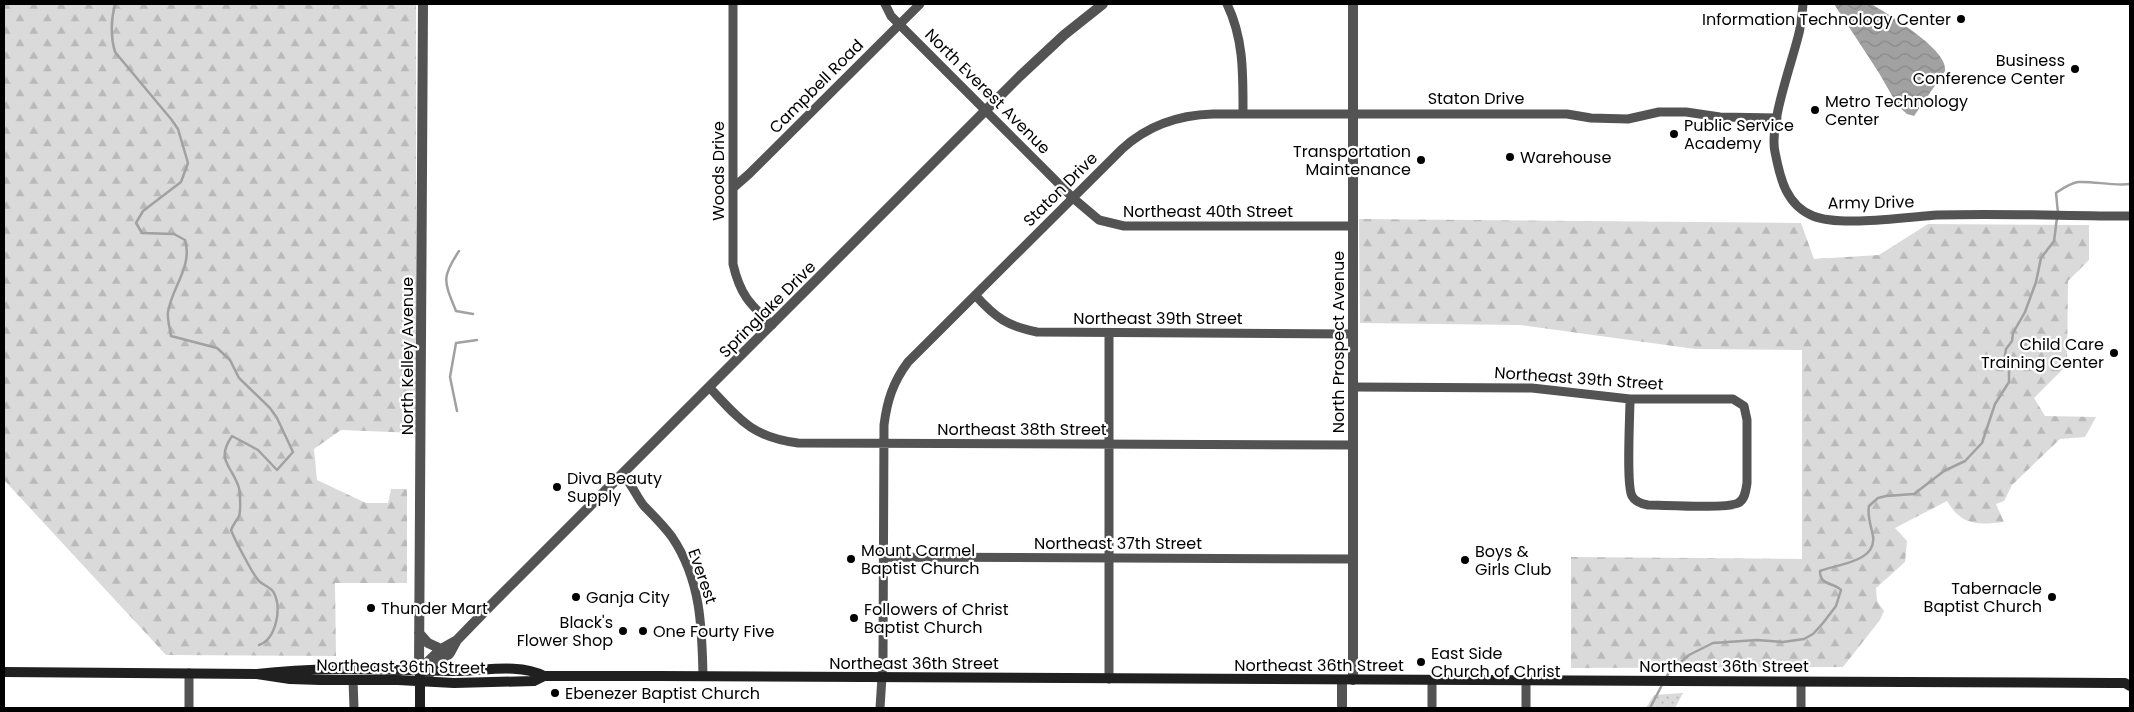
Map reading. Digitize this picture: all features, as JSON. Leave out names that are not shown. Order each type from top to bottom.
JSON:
[{"type":"main road","name":"Northeast 36th Street","points":[[4,672],[257,674],[290,670],[352,668],[534,671],[544,676],[2128,683]]},
{"type":"main road","points":[[352,668],[353,680]]},
{"type":"main road","name":"North Kelley Avenue","points":[[419,670],[420,708]]},
{"type":"main road","name":"Northeast 36th Street","points":[[257,674],[290,679],[420,683],[534,681],[544,676]]},
{"type":"street","name":"North Kelley Avenue","points":[[419,670],[423,4]]},
{"type":"street","name":"Woods Drive","points":[[733,4],[733,264],[738,284],[744,297],[772,325]]},
{"type":"street","name":"North Everest Avenue","points":[[885,4],[891,16],[1073,198]]},
{"type":"street","name":"Campbell Road","points":[[733,188],[920,4]]},
{"type":"street","name":"Springlake Drive","points":[[420,683],[450,652],[457,640],[986,111],[1058,40],[1103,4]]},
{"type":"street","points":[[1227,4],[1241,43],[1243,114]]},
{"type":"street","name":"North Prospect Avenue","points":[[1352,4],[1353,680]]},
{"type":"street","name":"Army Drive","points":[[1803,4],[1798,35],[1777,118],[1774,151],[1781,182],[1794,204],[1815,217],[1826,220],[1870,220],[1939,215],[2130,216]]},
{"type":"street","name":"Staton Drive","points":[[880,708],[882,678],[884,443],[887,402],[899,374],[908,362],[1130,142],[1151,128],[1188,115],[1243,114],[1567,114],[1591,118],[1628,119],[1659,112],[1686,112],[1720,117],[1777,118]]},
{"type":"street","name":"Northeast 40th Street","points":[[1073,198],[1099,220],[1124,226],[1352,226]]},
{"type":"street","name":"Northeast 39th Street","points":[[975,296],[1003,322],[1020,329],[1037,332],[1353,334]]},
{"type":"street","points":[[1109,333],[1109,679]]},
{"type":"street","name":"Northeast 39th Street","points":[[1353,387],[1532,388],[1630,399],[1728,399],[1742,403],[1747,420],[1747,483],[1742,500],[1738,503],[1723,505],[1648,505],[1635,500],[1630,486],[1630,399]]},
{"type":"street","name":"Northeast 38th Street","points":[[710,388],[742,422],[757,433],[776,440],[798,443],[1353,445]]},
{"type":"street","name":"Everest","points":[[623,474],[643,504],[666,529],[685,560],[699,605],[702,622],[703,676]]},
{"type":"street","name":"Northeast 37th Street","points":[[883,557],[1353,559]]},
{"type":"street","points":[[419,633],[428,643],[441,649]]},
{"type":"street","name":"Springlake Drive","points":[[419,670],[441,649],[457,640]]},
{"type":"street","points":[[189,673],[189,708]]},
{"type":"street","points":[[353,680],[354,708]]},
{"type":"street","points":[[1342,680],[1342,708]]},
{"type":"street","points":[[1432,680],[1432,708]]},
{"type":"street","points":[[1526,680],[1526,708]]},
{"type":"street","points":[[1801,682],[1801,708]]},
{"type":"green space","points":[[4,4],[416,4],[416,433],[341,430],[314,449],[317,480],[366,503],[388,503],[391,489],[407,489],[407,583],[335,583],[336,656],[166,655],[4,480]]},
{"type":"green space","points":[[1359,219],[1801,223],[1814,259],[1879,255],[1928,224],[2089,225],[2089,260],[2068,281],[2067,365],[2034,398],[2045,416],[2096,417],[2085,437],[2060,439],[2012,485],[2004,501],[1996,504],[2004,522],[1986,524],[1971,522],[1958,515],[1947,501],[1895,528],[1907,541],[1905,562],[1876,588],[1877,601],[1884,611],[1880,620],[1843,667],[1571,668],[1571,557],[1802,559],[1802,350],[1695,349],[1520,325],[1360,323]]},
{"type":"green space","points":[[1683,693],[1675,708],[1646,708],[1654,695]]},
{"type":"water","points":[[1860,3],[1873,5],[1904,25],[1938,53],[1944,63],[1945,71],[1914,116],[1907,114],[1898,106],[1834,4]]},
{"type":"waterway","points":[[115,4],[112,28],[115,52],[178,129],[188,163],[181,182],[143,211],[136,223],[142,233],[174,234],[185,240],[187,250],[184,268],[168,312],[171,336],[217,348],[230,360],[239,378],[270,408],[277,418],[293,452],[277,470],[258,450],[232,436],[225,451],[227,463],[240,493],[240,514],[231,530],[256,577],[273,591],[276,600],[276,623],[270,637],[259,645]]},
{"type":"waterway","points":[[2058,213],[2056,193],[2066,186],[2078,182],[2130,184]]},
{"type":"waterway","points":[[1666,678],[1669,672],[1689,655],[1713,643],[1757,640],[1783,642],[1804,639],[1813,634],[1836,606],[1841,590],[1822,579],[1820,571],[1855,561],[1863,557],[1873,545],[1869,506],[1878,498],[1914,494],[1944,471],[1965,461],[1982,443],[1995,404],[2009,382],[2009,370],[2004,361],[2006,349],[2012,341],[2013,333],[2025,312],[2036,282],[2041,258],[2054,241],[2057,218]]},
{"type":"waterway","points":[[459,251],[449,268],[446,280],[447,286],[456,311],[473,314]]},
{"type":"waterway","points":[[457,411],[450,377],[456,343],[477,340]]},
{"type":"waterway","points":[[1650,708],[1663,683]]},
{"type":"place","name":"Information Technology Center","points":[[1961,19]]},
{"type":"place","name":"Business Conference Center","points":[[2075,69]]},
{"type":"place","name":"Metro Technology Center","points":[[1815,110]]},
{"type":"place","name":"Public Service Academy","points":[[1674,134]]},
{"type":"place","name":"Warehouse","points":[[1510,157]]},
{"type":"place","name":"Transportation Maintenance","points":[[1421,160]]},
{"type":"place","name":"Child Care Training Center","points":[[2114,353]]},
{"type":"place","name":"Diva Beauty Supply","points":[[557,487]]},
{"type":"place","name":"Mount Carmel Baptist Church","points":[[851,559]]},
{"type":"place","name":"Boys & Girls Club","points":[[1465,560]]},
{"type":"place","name":"Ganja City","points":[[576,597]]},
{"type":"place","name":"Tabernacle Baptist Church","points":[[2052,597]]},
{"type":"place","name":"Thunder Mart","points":[[371,608]]},
{"type":"place","name":"Followers of Christ Baptist Church","points":[[854,618]]},
{"type":"place","name":"Black's Flower Shop","points":[[623,631]]},
{"type":"place","name":"One Fourty Five","points":[[643,631]]},
{"type":"place","name":"East Side Church of Christ","points":[[1421,662]]},
{"type":"place","name":"Ebenezer Baptist Church","points":[[555,693]]}]
